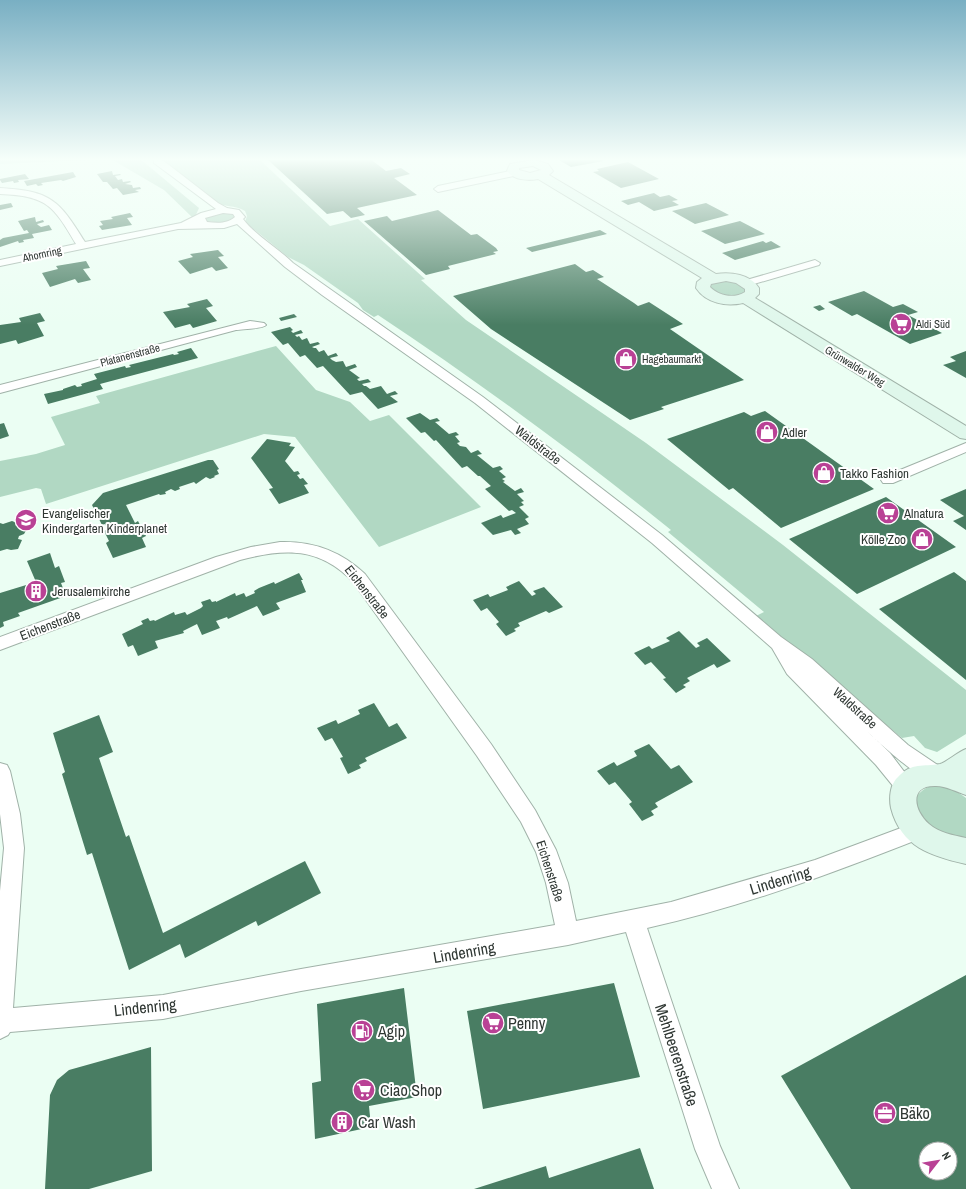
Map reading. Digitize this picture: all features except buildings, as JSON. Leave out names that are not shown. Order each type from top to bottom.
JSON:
[{"type":"main road","points":[[605,213],[713,278]]},
{"type":"main road","points":[[713,278],[734,278],[746,283],[753,291],[749,296],[730,300],[709,294],[703,288],[704,282],[713,278]]},
{"type":"main road","name":"Grünwalder Weg","points":[[745,298],[966,434]]},
{"type":"main road","points":[[966,760],[949,778],[917,776],[905,786],[901,799],[905,815],[917,831],[933,843],[952,850],[966,851]]},
{"type":"street","points":[[62,213],[82,246]]},
{"type":"street","points":[[204,216],[212,213]]},
{"type":"street","name":"Waldstraße","points":[[237,213],[239,214],[238,220]]},
{"type":"street","name":"Waldstraße","points":[[204,216],[202,222],[208,225],[221,225],[238,220]]},
{"type":"street","name":"Ahornring","points":[[0,263],[178,226],[204,216]]},
{"type":"street","name":"Waldstraße","points":[[238,220],[244,227],[276,251],[289,265]]},
{"type":"street","name":"Ahornring","points":[[178,226],[208,225]]},
{"type":"street","name":"Waldstraße","points":[[221,225],[244,236],[267,253],[289,265],[364,321],[479,400],[657,539],[775,641],[806,664],[901,751],[949,778]]},
{"type":"street","points":[[746,283],[815,263]]},
{"type":"street","name":"Platanenstraße","points":[[0,389],[235,327],[250,324],[260,325]]},
{"type":"street","points":[[888,480],[966,447]]},
{"type":"street","name":"Eichenstraße","points":[[0,644],[172,579],[254,551],[280,547],[307,548],[313,549],[348,565],[484,750],[528,816],[546,850],[557,883],[568,934]]},
{"type":"street","name":"Waldstraße","points":[[775,641],[793,669],[883,759],[905,786]]},
{"type":"street","points":[[0,771],[10,814],[14,848],[0,1023]]},
{"type":"street","name":"Lindenring","points":[[0,1023],[164,1007],[301,980],[568,934],[671,912],[808,872],[917,831]]},
{"type":"street","name":"Mehlbeerenstraße","points":[[633,920],[708,1149],[726,1189]]},
{"type":"green space","points":[[188,213],[197,213],[194,219]]},
{"type":"green space","points":[[212,213],[233,213],[236,217],[223,223],[207,221],[206,217]]},
{"type":"green space","points":[[246,213],[317,213],[330,226],[358,219],[425,279],[421,280],[466,320],[646,443],[783,545],[966,690],[966,734],[937,752],[925,748],[914,736],[902,738],[756,616],[764,612],[668,532],[671,530],[636,502],[528,420],[454,367],[378,315],[374,317],[363,310],[358,303],[304,265],[288,257],[245,222],[247,216]]},
{"type":"green space","points":[[717,280],[736,281],[748,292],[736,298],[712,293],[709,284]]},
{"type":"green space","points":[[276,346],[316,390],[350,402],[370,421],[389,415],[481,507],[379,547],[295,437],[264,434],[46,504],[41,489],[36,488],[0,497],[0,461],[36,454],[65,445],[51,417],[100,403],[96,396]]},
{"type":"green space","points":[[930,786],[958,792],[966,798],[966,837],[954,838],[942,835],[920,815],[915,805],[915,800],[922,791]]},
{"type":"place","name":"Aldi Süd","points":[[901,324]]},
{"type":"place","name":"Hagebaumarkt","points":[[626,359]]},
{"type":"place","name":"Adler","points":[[767,432]]},
{"type":"place","name":"Takko Fashion","points":[[824,473]]},
{"type":"place","name":"Alnatura","points":[[888,513]]},
{"type":"place","name":"Evangelischer Kindergarten Kinderplanet","points":[[26,520]]},
{"type":"place","name":"Kölle Zoo","points":[[922,539]]},
{"type":"place","name":"Jerusalemkirche","points":[[36,591]]},
{"type":"place","name":"Penny","points":[[493,1023]]},
{"type":"place","name":"Agip","points":[[362,1031]]},
{"type":"place","name":"Ciao Shop","points":[[364,1090]]},
{"type":"place","name":"Bäko","points":[[885,1113]]},
{"type":"place","name":"Car Wash","points":[[342,1122]]}]
